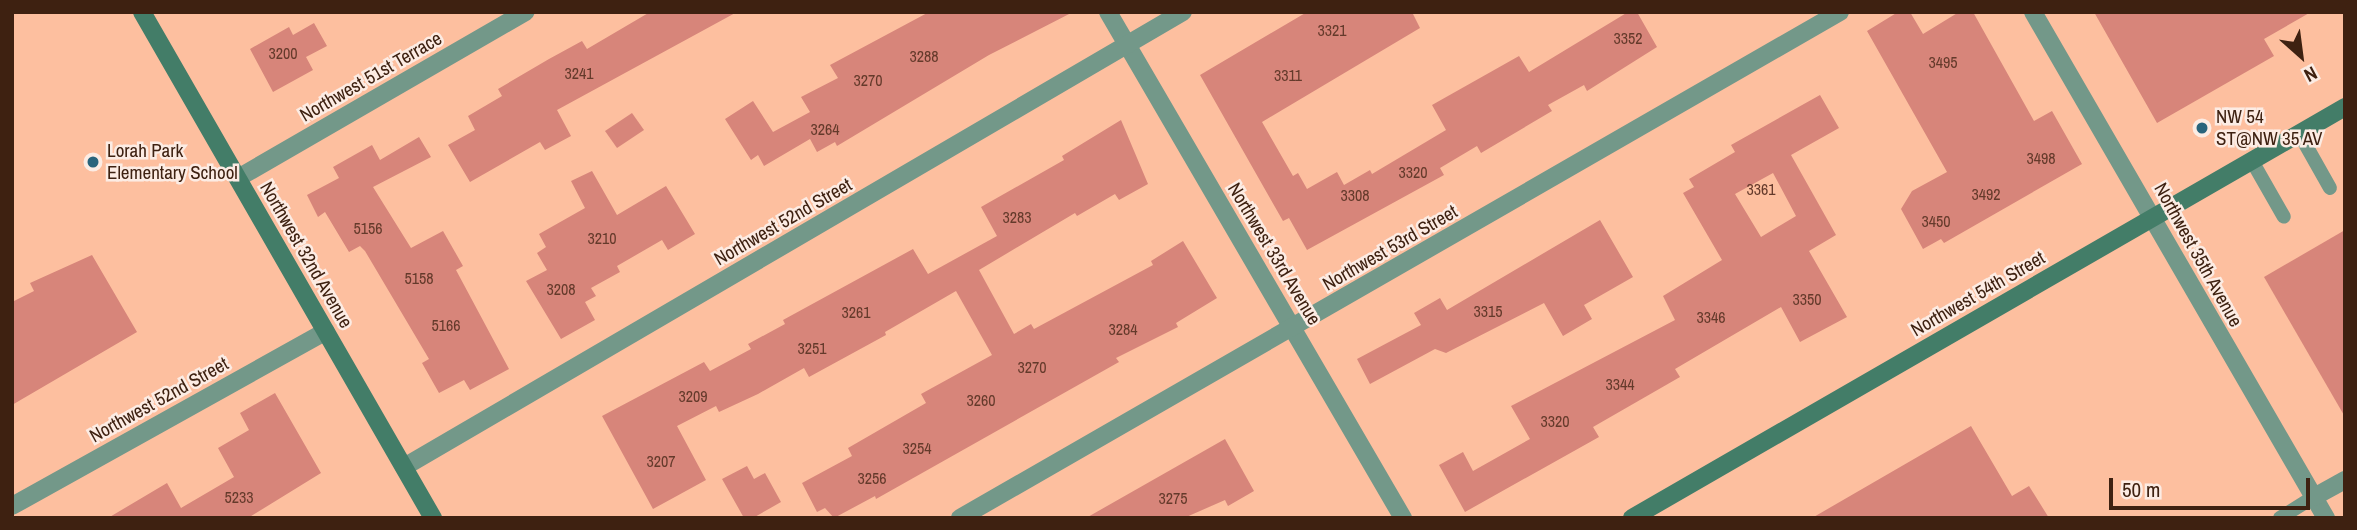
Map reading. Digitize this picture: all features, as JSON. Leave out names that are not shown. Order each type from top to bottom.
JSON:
[{"type":"main road","name":"Northwest 32nd Avenue","points":[[142,12],[433,518]]},
{"type":"main road","name":"Northwest 54th Street","points":[[1632,518],[2345,107]]},
{"type":"street","name":"Northwest 51st Terrace","points":[[238,178],[525,12]]},
{"type":"street","name":"Northwest 33rd Avenue","points":[[1108,12],[1402,518]]},
{"type":"street","name":"Northwest 52nd Street","points":[[404,467],[1183,12]]},
{"type":"street","name":"Northwest 53rd Street","points":[[960,518],[1840,12]]},
{"type":"street","name":"Northwest 35th Avenue","points":[[2033,12],[2326,518]]},
{"type":"street","name":"Northwest 52nd Street","points":[[12,506],[326,331]]},
{"type":"street","points":[[2314,497],[2345,480]]},
{"type":"lane","points":[[2299,133],[2330,188]]},
{"type":"lane","points":[[2252,161],[2284,217]]},
{"type":"lane","points":[[2280,518],[2314,497]]},
{"type":"building","points":[[650,12],[737,12],[557,110],[571,136],[545,150],[540,142],[470,182],[448,145],[475,130],[468,116],[502,96],[498,89],[549,59],[582,41],[587,49]]},
{"type":"building","points":[[929,12],[1073,12],[989,55],[837,146],[835,142],[817,152],[810,139],[764,166],[758,155],[751,160],[725,119],[753,101],[773,132],[810,112],[801,97],[838,78],[830,65]]},
{"type":"building","points":[[1307,12],[1412,12],[1420,28],[1262,122],[1293,176],[1298,173],[1307,189],[1337,172],[1344,185],[1370,170],[1372,174],[1446,130],[1432,105],[1519,56],[1529,72],[1628,12],[1637,12],[1657,47],[1587,91],[1584,85],[1548,105],[1552,111],[1481,153],[1477,146],[1440,168],[1444,175],[1307,250],[1289,218],[1283,221],[1200,75]]},
{"type":"building","points":[[1898,12],[1910,12],[1923,34],[1959,12],[1973,12],[2034,121],[2052,111],[2082,164],[1944,243],[1941,239],[1923,249],[1901,209],[1912,191],[1947,172],[1867,31]]},
{"type":"building","points":[[2094,12],[2311,12],[2264,39],[2274,56],[2157,123]]},
{"type":"building","points":[[314,23],[327,46],[306,57],[313,70],[273,92],[250,49],[289,27],[293,35]]},
{"type":"building","points":[[1820,95],[1839,128],[1791,155],[1836,235],[1809,251],[1847,317],[1800,342],[1781,307],[1675,369],[1680,377],[1593,427],[1599,437],[1465,512],[1439,465],[1463,452],[1473,471],[1530,439],[1511,406],[1675,320],[1663,296],[1722,260],[1683,193],[1694,187],[1689,179],[1735,152],[1731,145]],"holes":[[[1773,173],[1796,216],[1761,237],[1735,194]]]},
{"type":"building","points":[[632,113],[644,130],[617,148],[605,131]]},
{"type":"building","points":[[1121,120],[1148,184],[1119,200],[1115,194],[1077,216],[1075,213],[979,270],[1014,334],[1031,324],[1034,329],[1153,265],[1151,261],[1183,241],[1217,298],[1176,323],[1178,327],[1116,358],[1119,362],[876,499],[875,496],[834,518],[825,508],[817,512],[802,483],[852,456],[848,448],[926,403],[921,394],[992,355],[956,291],[885,332],[886,335],[809,377],[804,368],[719,412],[716,406],[677,426],[706,480],[653,509],[602,416],[704,362],[710,371],[751,349],[748,344],[785,324],[783,320],[913,249],[928,274],[997,236],[981,207],[1064,160],[1062,156]]},
{"type":"building","points":[[419,137],[431,157],[373,187],[411,248],[443,231],[463,266],[456,270],[509,369],[470,390],[464,380],[439,393],[422,363],[429,359],[365,251],[360,246],[349,252],[325,212],[318,217],[307,195],[339,178],[333,167],[372,145],[380,160]]},
{"type":"building","points":[[592,171],[617,215],[666,186],[695,234],[668,250],[662,240],[617,266],[620,272],[591,288],[596,296],[585,302],[595,320],[561,339],[526,281],[547,270],[537,253],[546,247],[539,234],[585,208],[571,181]]},
{"type":"building","points":[[1600,220],[1633,277],[1584,305],[1592,319],[1563,336],[1544,303],[1446,353],[1435,349],[1370,384],[1357,359],[1421,325],[1414,313],[1440,298],[1447,310]]},
{"type":"building","points":[[2345,230],[2345,417],[2264,277]]},
{"type":"building","points":[[92,255],[137,332],[12,405],[12,302],[34,291],[30,283]]},
{"type":"building","points":[[275,393],[321,473],[248,518],[108,518],[167,483],[181,508],[234,477],[218,448],[249,430],[240,413]]},
{"type":"building","points":[[1971,426],[2012,496],[2029,486],[2049,518],[1812,518]]},
{"type":"building","points":[[1225,439],[1254,491],[1228,506],[1225,500],[1184,518],[1086,518]]},
{"type":"building","points":[[747,466],[754,479],[765,473],[781,502],[753,518],[744,518],[722,479]]},
{"type":"place","name":"NW 54 ST@NW 35 AV","points":[[2202,128]]},
{"type":"place","name":"Lorah Park Elementary School","points":[[93,162]]}]
